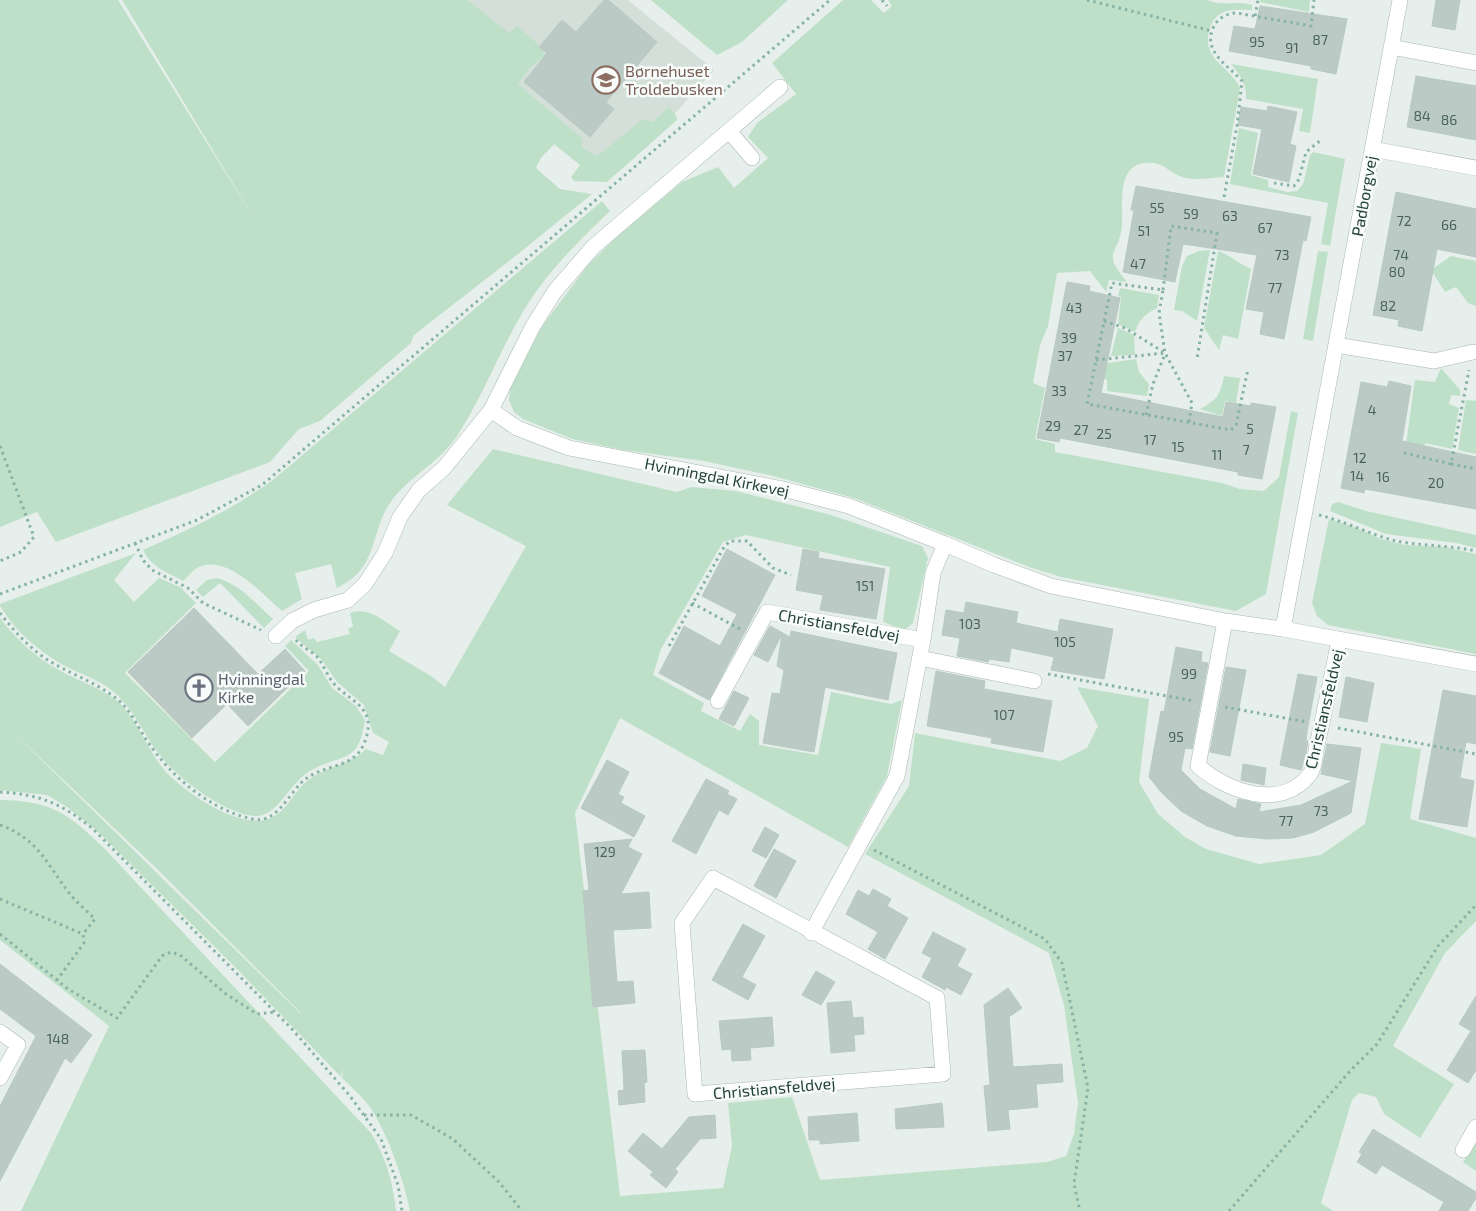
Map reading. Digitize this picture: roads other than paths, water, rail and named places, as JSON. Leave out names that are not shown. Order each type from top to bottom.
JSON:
[{"type":"street","name":"Padborgvej","points":[[1283,629],[1400,0]]},
{"type":"street","points":[[1391,47],[1476,63]]},
{"type":"street","points":[[280,632],[292,621],[314,610],[348,600],[365,584],[385,553],[400,517],[414,496],[444,468],[491,410],[533,326],[555,291],[593,247],[780,87]]},
{"type":"street","points":[[729,131],[752,158]]},
{"type":"street","points":[[1372,150],[1476,168]]},
{"type":"street","points":[[1336,345],[1434,361],[1473,352]]},
{"type":"street","name":"Hvinningdal Kirkevej","points":[[491,410],[517,428],[568,448],[783,488],[849,506],[945,544]]},
{"type":"street","name":"Christiansfeldvej","points":[[811,933],[897,776],[920,658],[933,573],[945,544],[1051,586],[1225,621],[1283,629],[1476,664]]},
{"type":"street","name":"Christiansfeldvej","points":[[718,701],[767,612],[923,640]]},
{"type":"street","name":"Christiansfeldvej","points":[[1225,621],[1198,766],[1212,778],[1246,792],[1270,795],[1292,789],[1311,774],[1339,640]]},
{"type":"street","points":[[920,658],[1034,681]]},
{"type":"street","name":"Christiansfeldvej","points":[[713,878],[811,933],[937,998],[943,1074],[695,1094],[682,923],[713,878]]},
{"type":"street","points":[[0,1032],[18,1045],[0,1078]]},
{"type":"street","points":[[1463,1150],[1476,1127]]},
{"type":"place","name":"Børnehuset Troldebusken","points":[[606,80]]},
{"type":"place","name":"Hvinningdal Kirke","points":[[199,688]]}]
